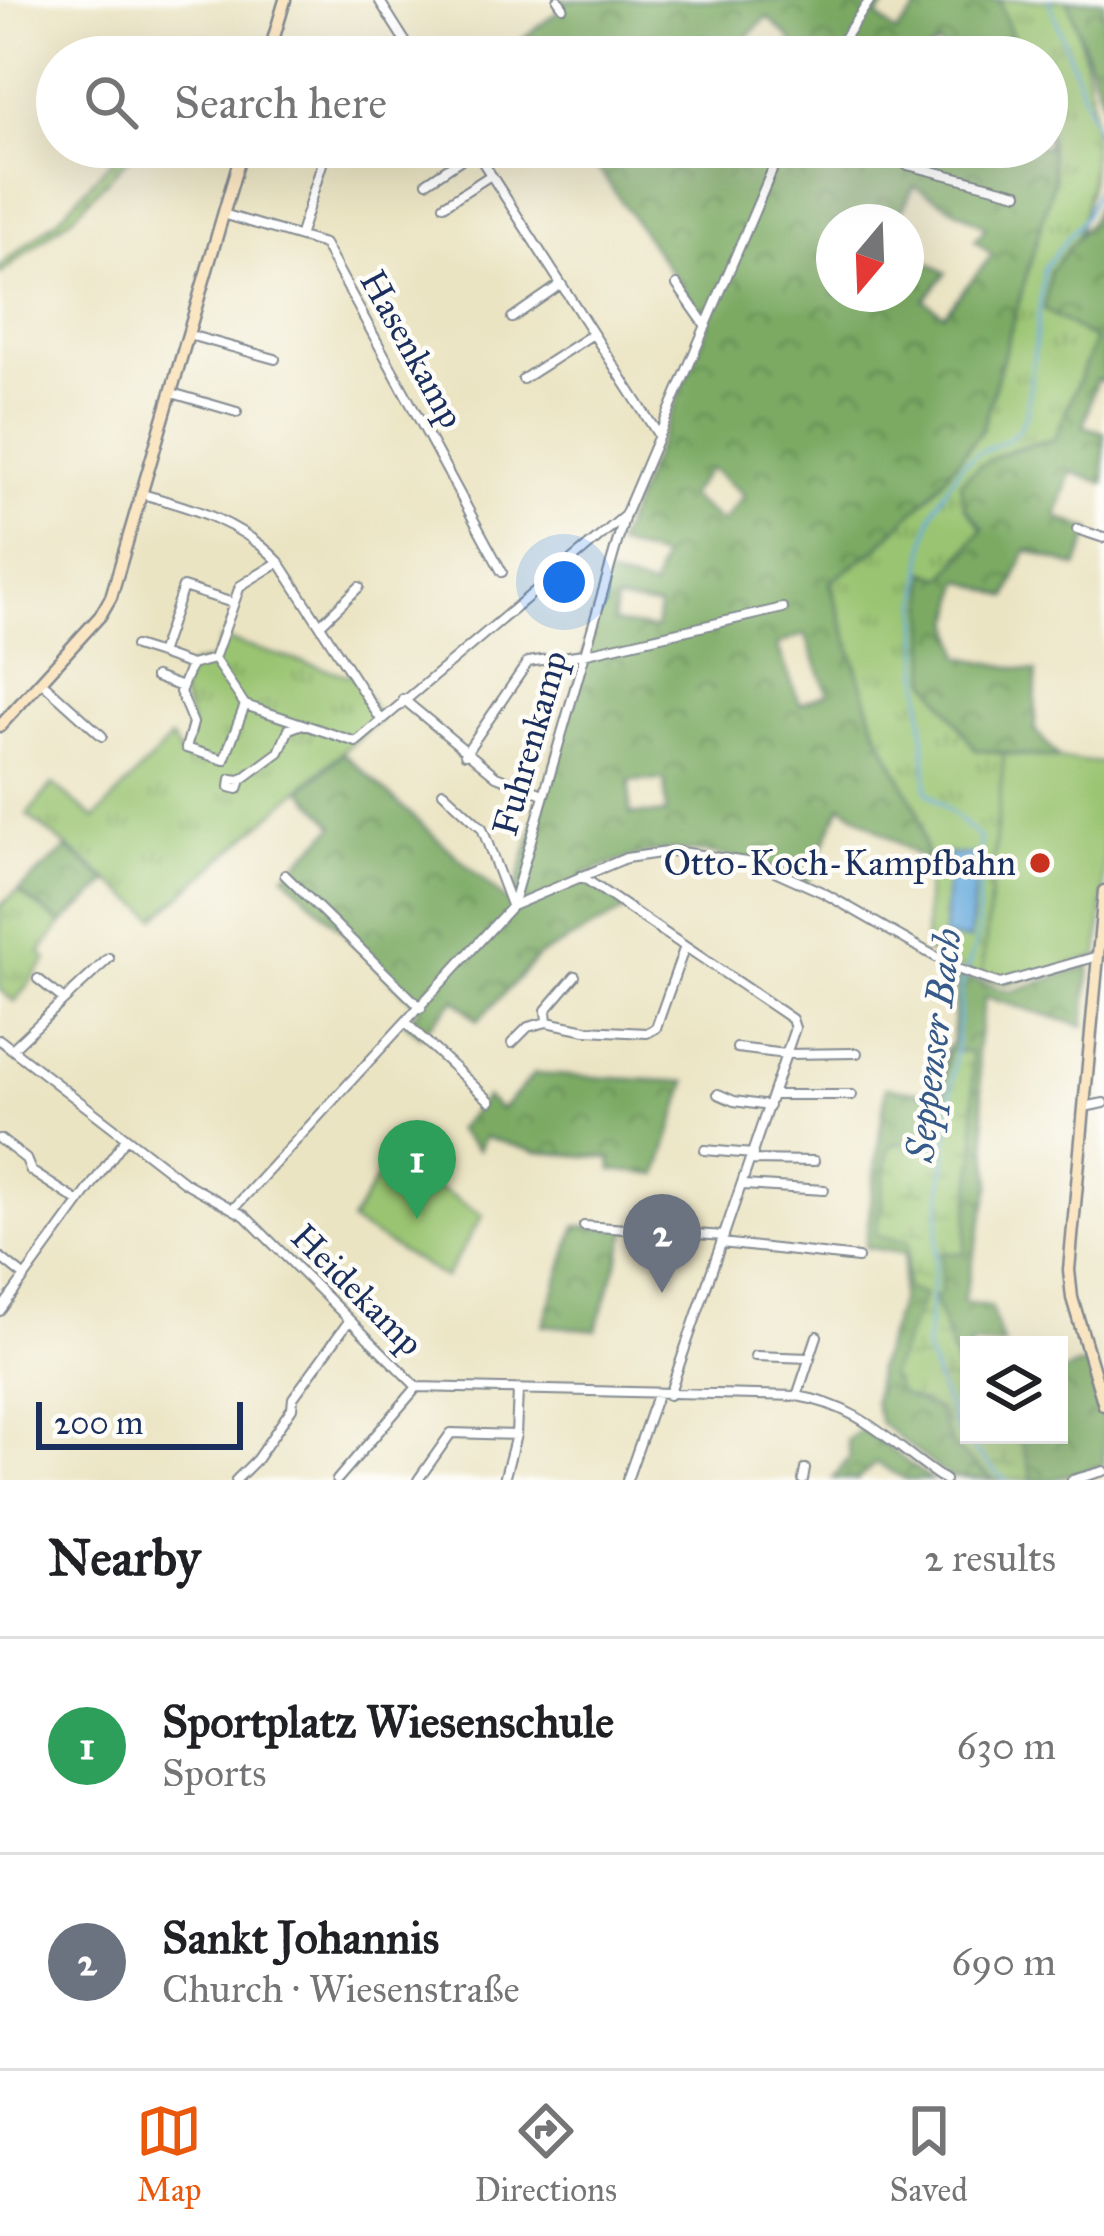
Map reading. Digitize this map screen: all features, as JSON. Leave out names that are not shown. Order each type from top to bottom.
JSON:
[{"type":"main road","points":[[274,36],[285,0]]},
{"type":"main road","points":[[0,726],[105,608],[236,168]]},
{"type":"main road","points":[[1104,891],[1069,1270],[1072,1298],[1101,1382],[1104,1405]]},
{"type":"street","points":[[379,0],[402,36]]},
{"type":"street","points":[[845,36],[870,0]]},
{"type":"street","points":[[224,214],[300,234],[321,168]]},
{"type":"street","points":[[427,182],[449,168]]},
{"type":"street","points":[[486,168],[659,436]]},
{"type":"street","name":"Fuhrenkamp","points":[[512,906],[625,515],[773,168]]},
{"type":"street","points":[[920,168],[1018,193]]},
{"type":"street","points":[[444,206],[491,175]]},
{"type":"street","name":"Hasenkamp","points":[[300,234],[324,244],[502,572]]},
{"type":"street","points":[[512,318],[561,284]]},
{"type":"street","points":[[677,285],[707,327]]},
{"type":"street","points":[[523,379],[593,334]]},
{"type":"street","points":[[189,335],[275,359]]},
{"type":"street","points":[[170,399],[238,412]]},
{"type":"street","points":[[142,494],[235,526],[279,562],[380,718]]},
{"type":"street","points":[[214,659],[245,705],[356,742],[625,515]]},
{"type":"street","points":[[1078,530],[1104,538]]},
{"type":"street","points":[[214,659],[240,586],[279,562]]},
{"type":"street","points":[[160,654],[183,587],[233,603]]},
{"type":"street","points":[[320,625],[359,587]]},
{"type":"street","points":[[465,754],[528,662],[783,608]]},
{"type":"street","points":[[135,646],[190,664],[214,659]]},
{"type":"street","points":[[190,664],[180,692],[193,723],[187,748],[224,760],[245,705]]},
{"type":"street","points":[[155,677],[182,687]]},
{"type":"street","points":[[41,680],[101,736]]},
{"type":"street","points":[[403,700],[497,776],[543,794]]},
{"type":"street","points":[[241,780],[277,755],[292,726],[303,724]]},
{"type":"street","points":[[442,792],[482,828],[512,906]]},
{"type":"street","points":[[234,1208],[512,906],[626,858],[674,851],[759,864],[824,893],[957,969],[1009,984],[1099,956]]},
{"type":"street","points":[[285,875],[421,1008]]},
{"type":"street","points":[[580,875],[792,1019],[795,1028],[669,1395]]},
{"type":"street","points":[[512,1043],[528,1027],[547,1022],[586,1030],[647,1033],[656,1028],[684,949]]},
{"type":"street","points":[[12,1049],[109,958]]},
{"type":"street","points":[[547,1022],[546,1010],[575,976]]},
{"type":"street","points":[[38,979],[63,999]]},
{"type":"street","points":[[406,1023],[490,1101]]},
{"type":"street","name":"Heidekamp","points":[[0,1040],[196,1189],[234,1208],[417,1387],[797,1396],[850,1411],[945,1480]]},
{"type":"street","points":[[737,1048],[786,1054],[857,1053]]},
{"type":"street","points":[[718,1094],[770,1106]]},
{"type":"street","points":[[773,1095],[852,1095]]},
{"type":"street","points":[[1084,1107],[1104,1103]]},
{"type":"street","points":[[0,1138],[26,1159],[31,1171],[80,1202]]},
{"type":"street","points":[[0,1311],[126,1138]]},
{"type":"street","points":[[705,1150],[814,1161]]},
{"type":"street","points":[[743,1185],[824,1190]]},
{"type":"street","points":[[584,1226],[858,1258]]},
{"type":"street","points":[[0,1257],[25,1277]]},
{"type":"street","points":[[236,1480],[256,1459],[349,1321]]},
{"type":"street","points":[[797,1396],[817,1336]]},
{"type":"street","points":[[755,1356],[810,1358]]},
{"type":"street","points":[[337,1480],[417,1387]]},
{"type":"street","points":[[504,1480],[516,1435],[518,1391]]},
{"type":"street","points":[[627,1480],[657,1395]]},
{"type":"street","points":[[418,1480],[451,1433],[516,1435]]},
{"type":"street","points":[[803,1480],[805,1468]]},
{"type":"street","points":[[1072,1480],[1104,1472]]},
{"type":"green space","points":[[558,0],[891,0],[877,16],[896,33],[918,9],[909,0],[999,0],[1012,36],[788,36],[767,17],[749,36],[525,36],[563,8]]},
{"type":"green space","points":[[999,0],[1068,0],[1078,31],[1091,92],[1093,153],[1075,243],[1095,340],[1055,439],[1012,449],[965,507],[983,528],[943,579],[927,572],[976,750],[1004,754],[982,978],[925,952],[927,862],[918,812],[877,732],[830,582],[879,547],[982,430],[1054,180],[1052,168],[1068,168],[1068,36],[1012,36]],"holes":[[[976,855],[970,939],[945,938],[948,856]]]},
{"type":"green space","points":[[1068,0],[1104,0],[1104,106]]},
{"type":"green space","points":[[105,168],[119,168],[73,216],[0,274],[0,266],[59,218]]},
{"type":"green space","points":[[598,168],[1052,168],[1054,180],[982,430],[933,492],[878,547],[830,583],[877,732],[918,811],[927,862],[841,805],[807,884],[707,853],[665,851],[620,861],[581,875],[626,910],[539,956],[478,1021],[455,999],[420,1036],[406,1023],[420,1008],[285,875],[335,826],[302,790],[343,753],[511,905],[607,576],[653,588],[662,558],[616,545],[708,325]],"holes":[[[710,468],[744,495],[722,523],[688,496]],[[616,601],[659,607],[656,629],[613,623]],[[805,634],[828,693],[800,704],[777,645]],[[665,780],[666,814],[630,814],[630,781]]]},
{"type":"green space","points":[[1104,191],[1104,381],[1096,380],[1084,426],[1104,432],[1104,483],[1071,472],[1057,517],[1091,530],[1077,567],[1026,550],[1008,597],[961,580],[953,623],[961,657],[1036,672],[1035,730],[1059,758],[976,750],[928,680],[926,572],[944,578],[983,528],[965,507],[960,483],[992,458],[1055,439],[1095,340],[1044,310],[1050,271],[1092,219]]},
{"type":"green space","points":[[924,260],[946,273],[924,300]]},
{"type":"green space","points":[[221,639],[354,677],[380,718],[156,918],[27,815],[53,784],[95,819],[171,738],[180,754],[190,731],[180,692],[191,665],[214,659]]},
{"type":"green space","points":[[1004,754],[1104,763],[1104,891],[1098,956],[1009,984],[982,978]]},
{"type":"green space","points":[[67,848],[109,882],[62,924],[18,891]]},
{"type":"green space","points":[[18,891],[62,924],[40,953],[47,959],[15,1002],[0,990],[0,906]]},
{"type":"green space","points":[[1090,966],[1084,1026],[985,997],[977,1049],[991,1183],[963,1302],[990,1306],[1001,1336],[960,1336],[960,1375],[934,1298],[941,1292],[941,1253],[964,1252],[976,1144],[949,1052],[940,1136],[908,1242],[924,1294],[900,1393],[938,1410],[954,1448],[995,1480],[949,1477],[880,1423],[874,1401],[877,1368],[900,1301],[905,1254],[865,1247],[886,1087],[940,1095],[945,1050],[952,1043],[957,975],[1010,992]]},
{"type":"green space","points":[[949,1051],[971,1052],[976,1144],[964,1253],[941,1253],[941,1292],[934,1299],[960,1376],[960,1444],[1022,1444],[1033,1480],[995,1480],[954,1448],[938,1410],[900,1393],[890,1376],[924,1295],[906,1289],[908,1242],[876,1235],[889,1146],[940,1136]]},
{"type":"green space","points":[[534,1074],[687,1082],[658,1175],[612,1170],[611,1158],[536,1152],[484,1137],[478,1150],[456,1130],[486,1097],[501,1110]]},
{"type":"green space","points":[[388,1159],[483,1215],[445,1278],[351,1222]]},
{"type":"green space","points":[[576,1226],[628,1229],[596,1330],[543,1325]]},
{"type":"green space","points":[[1087,1363],[1104,1425],[1104,1465],[1051,1480],[1033,1480],[1022,1444],[1068,1444],[1068,1370]]},
{"type":"green space","points":[[863,1429],[931,1480],[907,1480],[876,1463],[857,1480],[833,1478],[850,1457],[847,1440]]},
{"type":"water","points":[[948,855],[977,855],[970,940],[944,937]]},
{"type":"waterway","name":"Seppenser Bach","points":[[1049,0],[1062,36]]},
{"type":"waterway","name":"Seppenser Bach","points":[[1068,52],[1104,151]]},
{"type":"waterway","name":"Seppenser Bach","points":[[1005,1480],[958,1434],[926,1351],[962,986],[978,937],[980,838],[927,791],[921,683],[923,558],[930,525],[955,474],[966,461],[1008,439],[1021,425],[1027,412],[1044,268],[1086,215],[1104,172]]},
{"type":"place","name":"Otto-Koch-Kampfbahn","points":[[1040,863]]},
{"type":"place","name":"Sportplatz Wiesenschule","points":[[417,1219]]},
{"type":"place","name":"Sankt Johannis","points":[[662,1293]]}]
